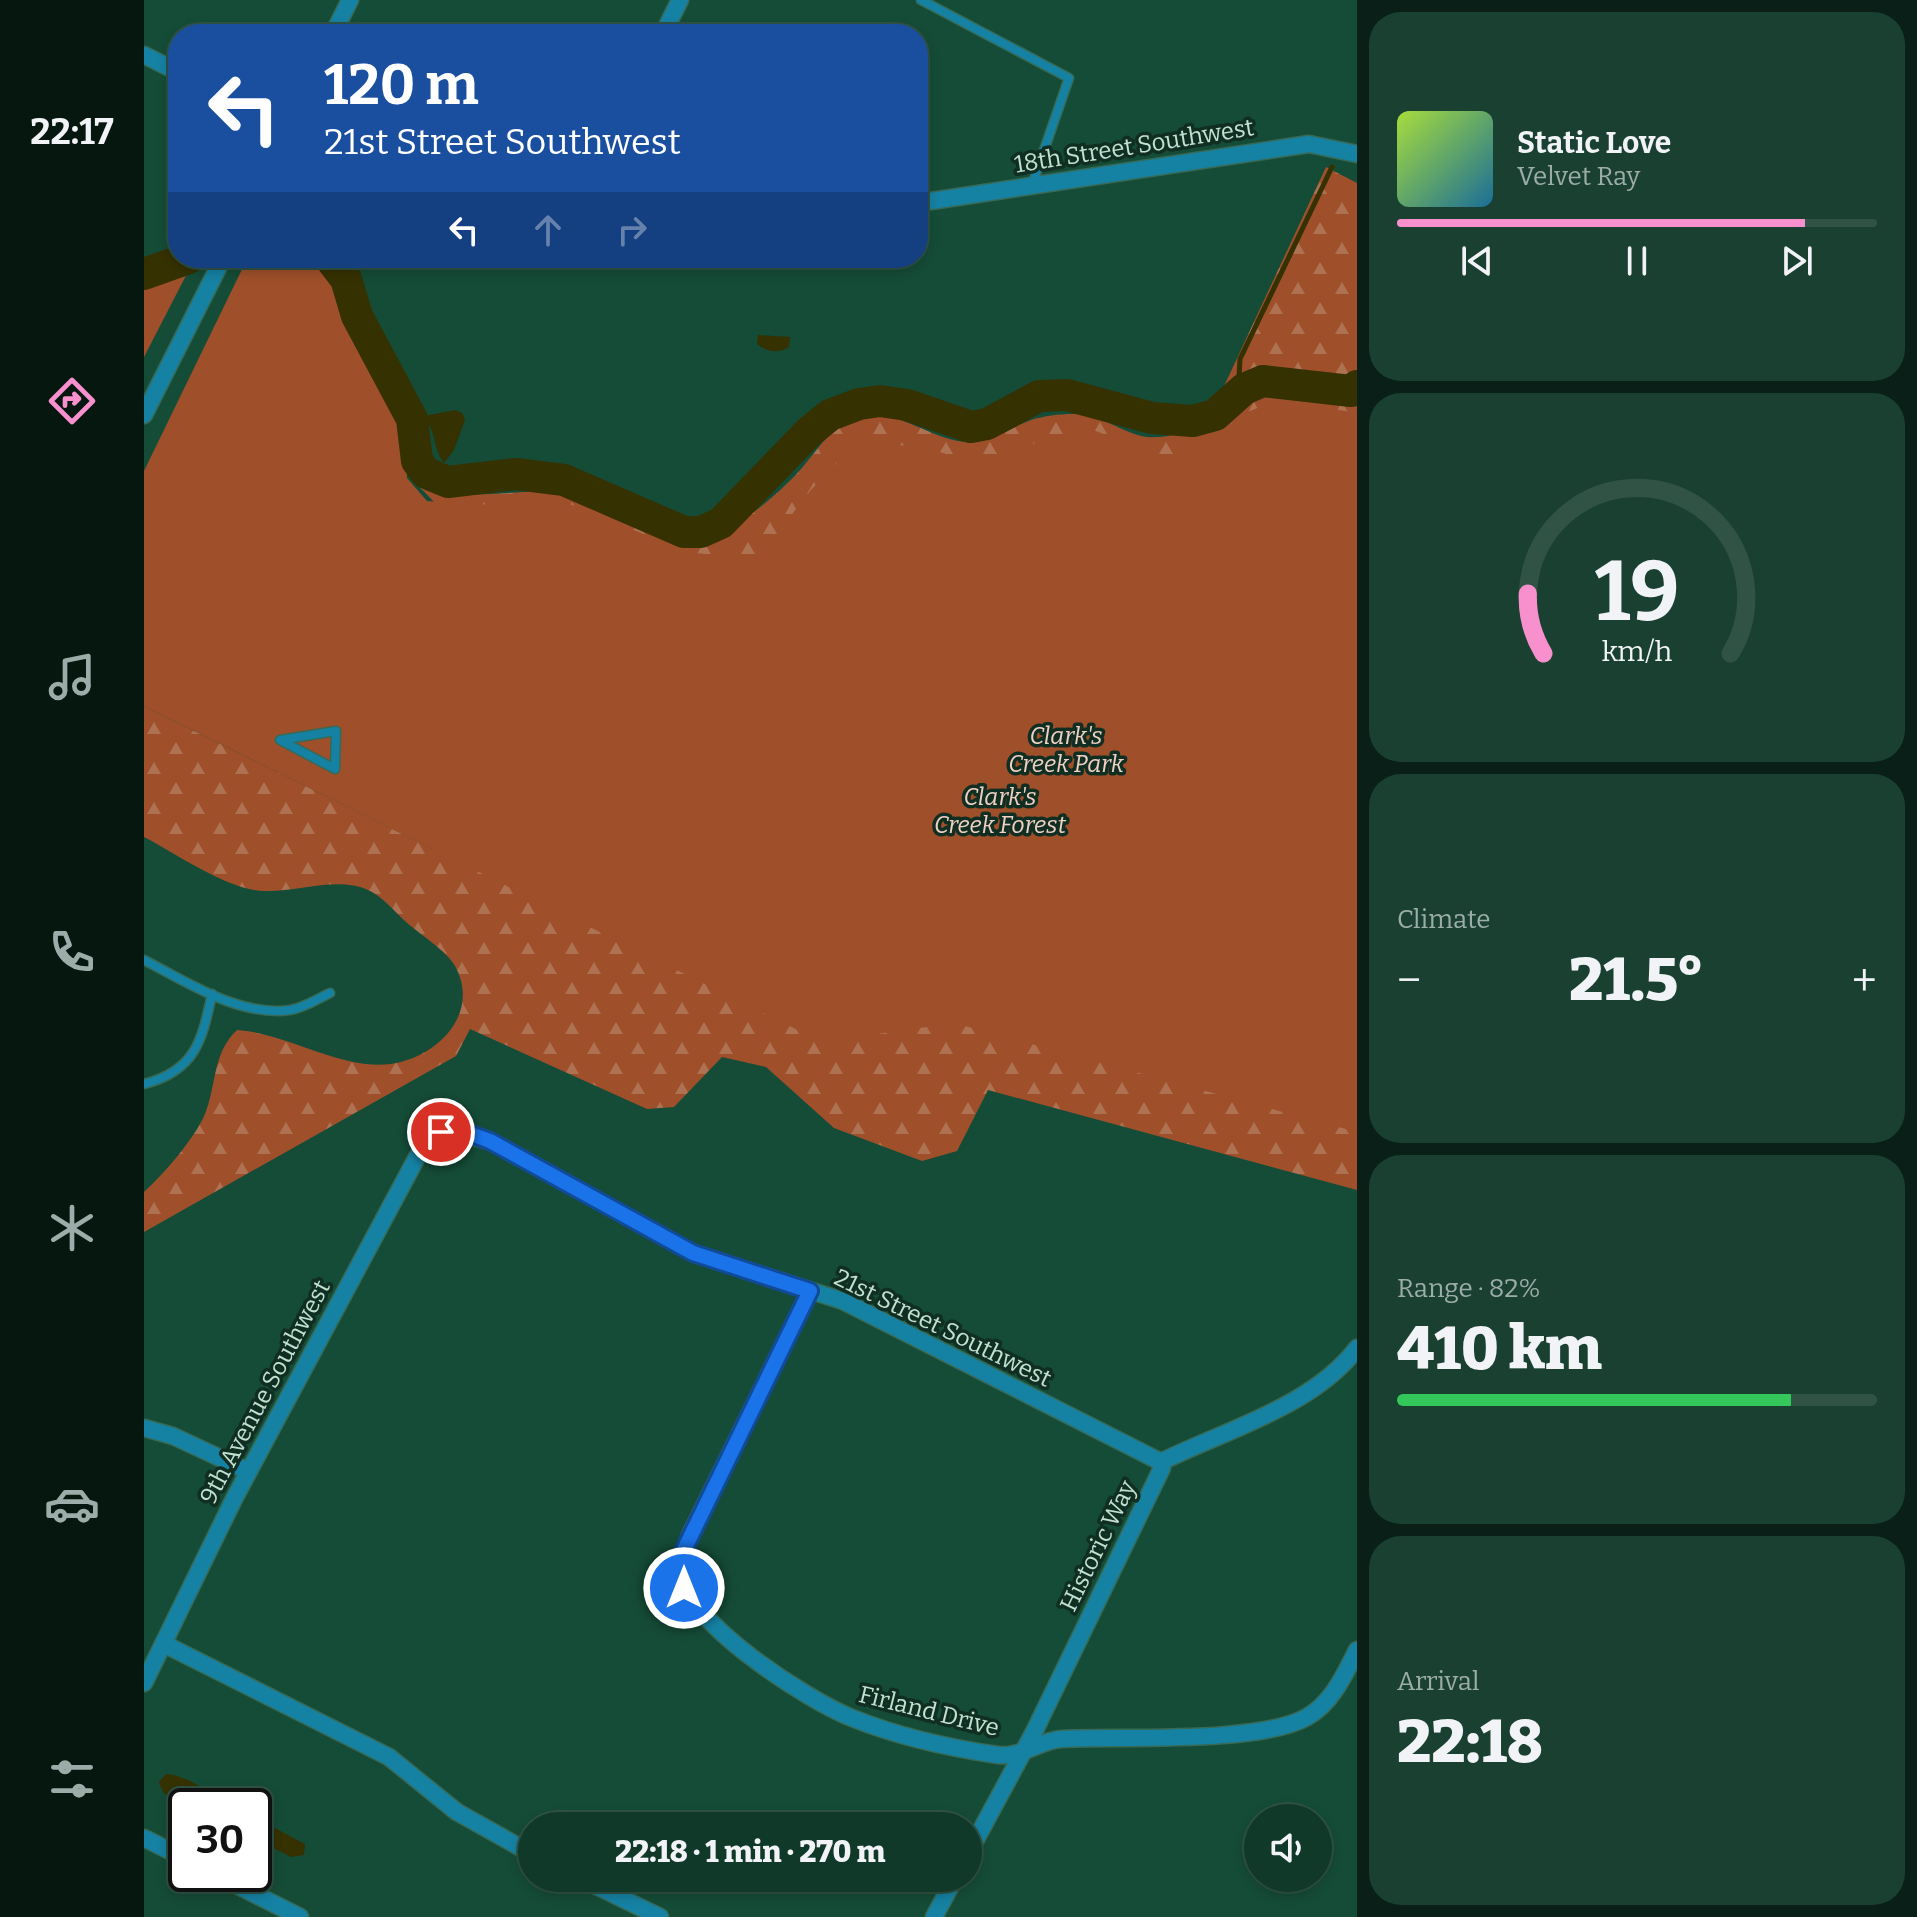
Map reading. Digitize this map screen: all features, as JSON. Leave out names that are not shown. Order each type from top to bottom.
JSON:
[{"type":"street","points":[[338,24],[350,0]]},
{"type":"street","points":[[668,24],[680,0]]},
{"type":"street","points":[[144,55],[168,67]]},
{"type":"street","name":"18th Street Southwest","points":[[928,202],[1309,144],[1357,154]]},
{"type":"street","points":[[144,415],[218,268]]},
{"type":"street","name":"21st Street Southwest","points":[[441,1132],[465,1132],[490,1141],[707,1259],[843,1301],[1161,1462]]},
{"type":"street","name":"9th Avenue Southwest","points":[[144,1683],[248,1471],[412,1165],[429,1139],[441,1132]]},
{"type":"street","name":"Firland Drive","points":[[810,1291],[681,1556],[684,1588],[713,1626],[830,1708],[880,1728],[1002,1755],[1023,1753],[1058,1739],[1234,1733],[1280,1726],[1306,1718],[1323,1705],[1355,1658]]},
{"type":"street","name":"Historic Way","points":[[982,1828],[1023,1753],[1162,1468],[1161,1462],[1294,1399],[1329,1376],[1357,1348]]},
{"type":"street","points":[[144,1428],[173,1436],[248,1471]]},
{"type":"street","points":[[164,1644],[389,1757],[457,1812],[518,1846]]},
{"type":"street","points":[[144,1838],[168,1850]]},
{"type":"street","points":[[251,1892],[300,1917]]},
{"type":"street","points":[[609,1892],[660,1917]]},
{"type":"street","points":[[934,1917],[947,1892]]},
{"type":"lane","points":[[921,0],[1069,78],[1032,186]]},
{"type":"lane","points":[[336,731],[335,769],[280,740],[336,731]]},
{"type":"lane","points":[[144,960],[212,994],[263,1010],[290,1010],[330,993]]},
{"type":"lane","points":[[144,1084],[185,1066],[205,1026],[212,994]]},
{"type":"green space","name":"Clark's Creek Park","points":[[1326,167],[1357,183],[1357,1190],[988,1090],[957,1151],[922,1161],[834,1128],[766,1067],[722,1057],[674,1107],[647,1109],[470,1029],[456,1056],[144,1232],[144,1192],[178,1156],[200,1124],[209,1103],[219,1059],[237,1030],[275,1037],[352,1062],[391,1064],[408,1060],[439,1042],[459,1016],[463,1000],[462,983],[451,960],[373,892],[344,884],[277,891],[251,889],[203,870],[144,837],[144,706],[437,851],[439,507],[401,468],[273,268],[329,268],[333,273],[357,333],[401,412],[408,434],[410,467],[425,487],[436,492],[470,495],[563,492],[580,496],[646,529],[680,541],[710,538],[738,523],[792,479],[833,431],[858,417],[888,417],[941,436],[969,442],[992,437],[1031,420],[1062,414],[1092,417],[1147,437],[1170,436],[1206,425]]},
{"type":"green space","points":[[168,266],[190,268],[144,357],[144,274]]},
{"type":"green space","name":"Clark's Creek Park","points":[[243,268],[321,268],[337,286],[349,328],[405,438],[407,478],[427,501],[476,505],[557,499],[688,552],[757,560],[810,491],[857,441],[928,448],[988,468],[1045,438],[1093,430],[1180,463],[1245,413],[1278,400],[1357,413],[1357,1132],[954,1023],[822,1042],[144,706],[144,471]]},
{"type":"shaded area","points":[[758,335],[790,337],[789,347],[777,351],[765,349],[757,344]]},
{"type":"shaded area","points":[[455,410],[462,413],[465,420],[454,450],[444,463],[424,416]]},
{"type":"shaded area","points":[[166,1774],[181,1777],[203,1788],[168,1788],[168,1796],[159,1782]]},
{"type":"shaded area","points":[[272,1827],[305,1844],[304,1855],[291,1857],[272,1847]]},
{"type":"waterway","points":[[1238,395],[1240,359],[1332,167]]},
{"type":"waterway","points":[[144,274],[168,265]]},
{"type":"waterway","points":[[338,268],[346,279],[357,316],[412,419],[417,461],[426,473],[448,482],[516,474],[564,480],[684,532],[701,532],[721,523],[809,432],[830,415],[859,404],[880,401],[907,405],[971,427],[987,424],[1039,396],[1067,395],[1152,418],[1193,421],[1215,415],[1244,389],[1263,381],[1351,391],[1357,386]]},
{"type":"route","points":[[441,1132],[465,1132],[490,1141],[707,1259],[810,1291],[681,1556],[680,1572],[684,1588]]},
{"type":"park label","name":"Clark's Creek Forest","points":[[1000,811]]}]
